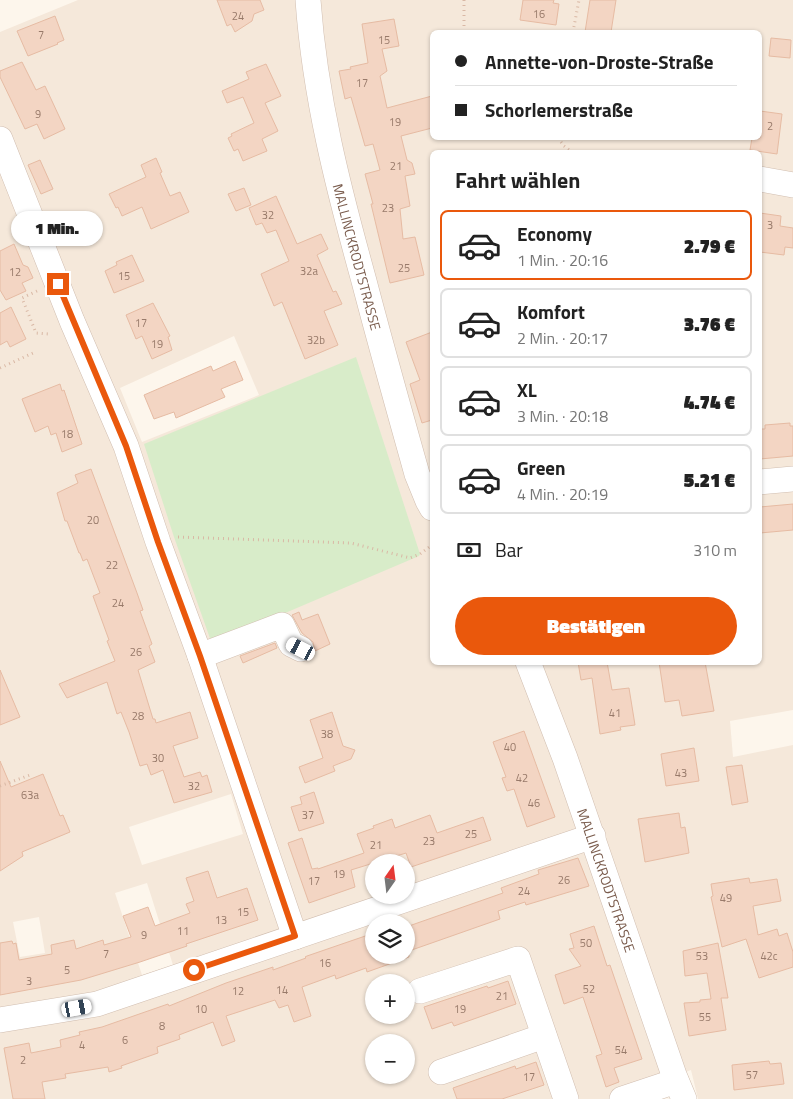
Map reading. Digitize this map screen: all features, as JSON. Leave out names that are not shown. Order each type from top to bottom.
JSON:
[{"type":"street","name":"MALLINCKRODTSTRASSE","points":[[308,0],[311,47],[322,113],[342,199],[417,474],[430,504]]},
{"type":"street","points":[[0,139],[72,321],[126,446],[295,936]]},
{"type":"street","points":[[762,179],[793,185]]},
{"type":"street","points":[[762,482],[793,480]]},
{"type":"street","points":[[200,656],[282,625],[291,644],[301,649]]},
{"type":"street","name":"MALLINCKRODTSTRASSE","points":[[529,665],[565,758],[680,1090]]},
{"type":"street","points":[[0,1020],[96,1004],[592,836]]},
{"type":"street","points":[[420,991],[518,958],[566,1099]]},
{"type":"street","points":[[441,1072],[544,1036]]},
{"type":"street","points":[[622,1099],[680,1090]]},
{"type":"path","points":[[464,0],[464,30]]},
{"type":"path","points":[[573,30],[579,0]]},
{"type":"path","points":[[560,140],[569,150]]},
{"type":"path","points":[[37,291],[22,298],[36,333],[48,334]]},
{"type":"path","points":[[0,368],[33,353]]},
{"type":"path","points":[[174,537],[351,543],[410,558],[420,554],[430,546]]},
{"type":"path","points":[[0,786],[30,775]]},
{"type":"shaded area","points":[[78,0],[793,0],[793,710],[730,721],[733,757],[793,745],[793,1099],[698,1099],[691,1070],[610,1099],[0,1099],[0,32]],"holes":[[[234,336],[259,395],[142,442],[120,388]],[[231,794],[243,834],[142,865],[129,827]],[[147,883],[173,965],[142,975],[115,893]],[[39,917],[45,953],[20,957],[13,922]]]},
{"type":"green space","points":[[356,357],[420,554],[419,556],[212,644],[174,537],[144,444]]},
{"type":"building","points":[[217,0],[260,0],[264,10],[254,14],[252,21],[235,32],[231,24],[227,26]]},
{"type":"building","points":[[523,0],[554,0],[553,3],[559,4],[556,25],[520,20]]},
{"type":"building","points":[[590,0],[616,0],[611,30],[585,30]]},
{"type":"building","points":[[55,16],[64,40],[28,56],[17,31]]},
{"type":"building","points":[[394,19],[399,46],[382,49],[387,71],[380,76],[387,108],[430,97],[430,129],[401,136],[407,160],[412,163],[415,174],[405,176],[410,206],[400,209],[403,239],[415,237],[424,275],[390,283],[365,174],[380,170],[373,144],[365,146],[351,97],[345,99],[339,71],[368,63],[362,24]]},
{"type":"building","points":[[771,38],[791,40],[790,58],[769,56]]},
{"type":"building","points":[[22,62],[36,90],[45,86],[65,129],[44,139],[37,124],[25,129],[0,77],[0,71]]},
{"type":"building","points":[[266,64],[281,96],[265,103],[278,131],[262,139],[267,151],[243,161],[238,149],[234,151],[228,138],[232,136],[231,134],[254,123],[243,97],[227,103],[222,91],[249,79],[246,72]]},
{"type":"building","points":[[762,111],[782,114],[777,154],[762,152],[762,150],[750,150],[752,140],[762,140]]},
{"type":"building","points":[[156,158],[170,196],[180,192],[189,212],[151,229],[142,207],[122,216],[109,194],[146,177],[141,165]]},
{"type":"building","points":[[40,160],[53,189],[41,194],[28,165]]},
{"type":"building","points":[[244,188],[251,205],[236,211],[228,194]]},
{"type":"building","points":[[276,196],[297,244],[321,234],[328,249],[317,255],[333,292],[336,291],[342,304],[324,311],[338,345],[305,359],[282,302],[274,306],[261,274],[289,261],[276,230],[267,233],[262,223],[256,225],[249,208]]},
{"type":"building","points":[[762,213],[781,216],[780,226],[793,228],[793,248],[785,247],[784,255],[762,252]]},
{"type":"building","points":[[14,244],[23,265],[28,267],[33,278],[22,283],[26,291],[6,300],[0,290],[0,251]]},
{"type":"building","points":[[132,255],[144,281],[114,293],[105,271],[117,265],[116,262]]},
{"type":"building","points":[[153,303],[170,336],[168,337],[172,350],[152,359],[142,336],[136,339],[126,315]]},
{"type":"building","points":[[11,307],[26,339],[10,347],[7,341],[0,345],[0,313]]},
{"type":"building","points":[[430,333],[430,421],[422,423],[410,384],[420,380],[406,342]]},
{"type":"building","points":[[235,361],[243,380],[221,389],[225,397],[176,418],[174,412],[154,419],[144,395],[211,366],[213,371]]},
{"type":"building","points":[[60,384],[62,391],[64,390],[82,444],[62,452],[56,433],[51,435],[48,426],[35,432],[22,399]]},
{"type":"building","points":[[790,423],[790,426],[793,426],[793,456],[762,459],[762,429],[765,429],[765,425]]},
{"type":"building","points":[[91,469],[143,610],[140,611],[152,644],[149,646],[155,662],[138,670],[153,719],[155,719],[156,723],[190,712],[198,738],[173,746],[184,777],[200,772],[202,777],[207,775],[212,792],[174,803],[163,770],[151,775],[147,764],[140,766],[121,712],[117,714],[107,682],[67,698],[59,684],[115,661],[93,596],[100,593],[87,559],[83,561],[67,521],[65,521],[57,493],[78,483],[75,475]]},
{"type":"building","points":[[793,504],[793,530],[762,533],[762,507]]},
{"type":"building","points":[[299,612],[302,620],[318,614],[330,644],[315,651],[313,642],[302,633],[292,615]]},
{"type":"building","points":[[275,643],[277,648],[243,663],[240,656]]},
{"type":"building","points":[[578,665],[608,665],[612,690],[629,688],[635,725],[620,727],[621,730],[600,734],[592,678],[581,680]]},
{"type":"building","points":[[659,665],[706,665],[714,711],[682,716],[679,700],[665,702]]},
{"type":"building","points":[[0,670],[20,717],[0,725]]},
{"type":"building","points":[[332,712],[343,746],[355,750],[351,759],[333,766],[335,771],[305,783],[299,767],[323,758],[310,720]]},
{"type":"building","points":[[524,731],[555,817],[527,827],[514,789],[507,791],[502,778],[506,777],[493,742]]},
{"type":"building","points":[[694,748],[699,781],[666,786],[661,754]]},
{"type":"building","points":[[0,761],[11,787],[43,774],[60,816],[63,815],[70,832],[22,852],[23,856],[0,871]]},
{"type":"building","points":[[742,765],[748,802],[732,805],[726,767]]},
{"type":"building","points":[[314,792],[324,823],[299,831],[291,807],[302,804],[300,797]]},
{"type":"building","points":[[679,813],[681,828],[685,827],[689,853],[645,862],[638,819]]},
{"type":"building","points":[[430,815],[437,833],[483,817],[491,840],[415,866],[415,854],[365,854],[365,866],[351,870],[355,887],[309,903],[288,843],[302,838],[312,869],[318,869],[364,853],[357,834],[392,819],[395,828]]},
{"type":"building","points":[[578,858],[589,886],[526,905],[525,902],[498,911],[500,919],[415,949],[415,924],[503,893],[501,888],[539,874],[538,870]]},
{"type":"building","points":[[208,871],[217,898],[247,888],[258,920],[186,944],[187,946],[140,962],[81,980],[0,995],[0,943],[12,941],[13,944],[16,943],[19,960],[52,954],[51,945],[74,940],[76,949],[103,940],[104,945],[131,937],[123,916],[148,907],[155,926],[190,913],[186,904],[194,901],[186,878]]},
{"type":"building","points":[[749,878],[750,883],[777,879],[781,901],[753,906],[758,935],[777,929],[779,936],[787,933],[793,952],[793,967],[759,978],[746,939],[722,947],[711,897],[713,896],[711,884]]},
{"type":"building","points":[[594,926],[607,966],[610,965],[642,1059],[614,1068],[619,1082],[606,1087],[596,1056],[602,1054],[583,997],[564,1004],[555,975],[581,966],[569,949],[574,948],[570,934]]},
{"type":"building","points":[[365,936],[365,964],[389,964],[367,972],[366,968],[336,979],[335,975],[302,987],[311,1016],[294,1022],[288,1005],[279,1008],[275,1000],[226,1016],[235,1041],[222,1046],[213,1022],[179,1035],[180,1039],[157,1047],[158,1053],[121,1066],[122,1068],[109,1072],[108,1067],[65,1074],[66,1078],[42,1082],[45,1099],[13,1099],[4,1048],[29,1043],[31,1053],[61,1047],[60,1040],[80,1035],[79,1032],[102,1027],[168,1004],[169,1006],[226,983],[273,967],[273,970]]},
{"type":"building","points":[[718,943],[728,998],[721,998],[726,1030],[689,1036],[684,1003],[711,999],[707,973],[685,976],[683,951]]},
{"type":"building","points":[[508,981],[516,1004],[454,1026],[452,1022],[432,1029],[424,1007]]},
{"type":"building","points":[[769,1061],[770,1064],[781,1063],[784,1084],[734,1090],[732,1065]]},
{"type":"building","points":[[536,1062],[544,1085],[502,1099],[457,1099],[453,1088],[515,1066],[516,1069]]},
{"type":"route","points":[[58,284],[126,446],[295,936],[194,970]]}]
